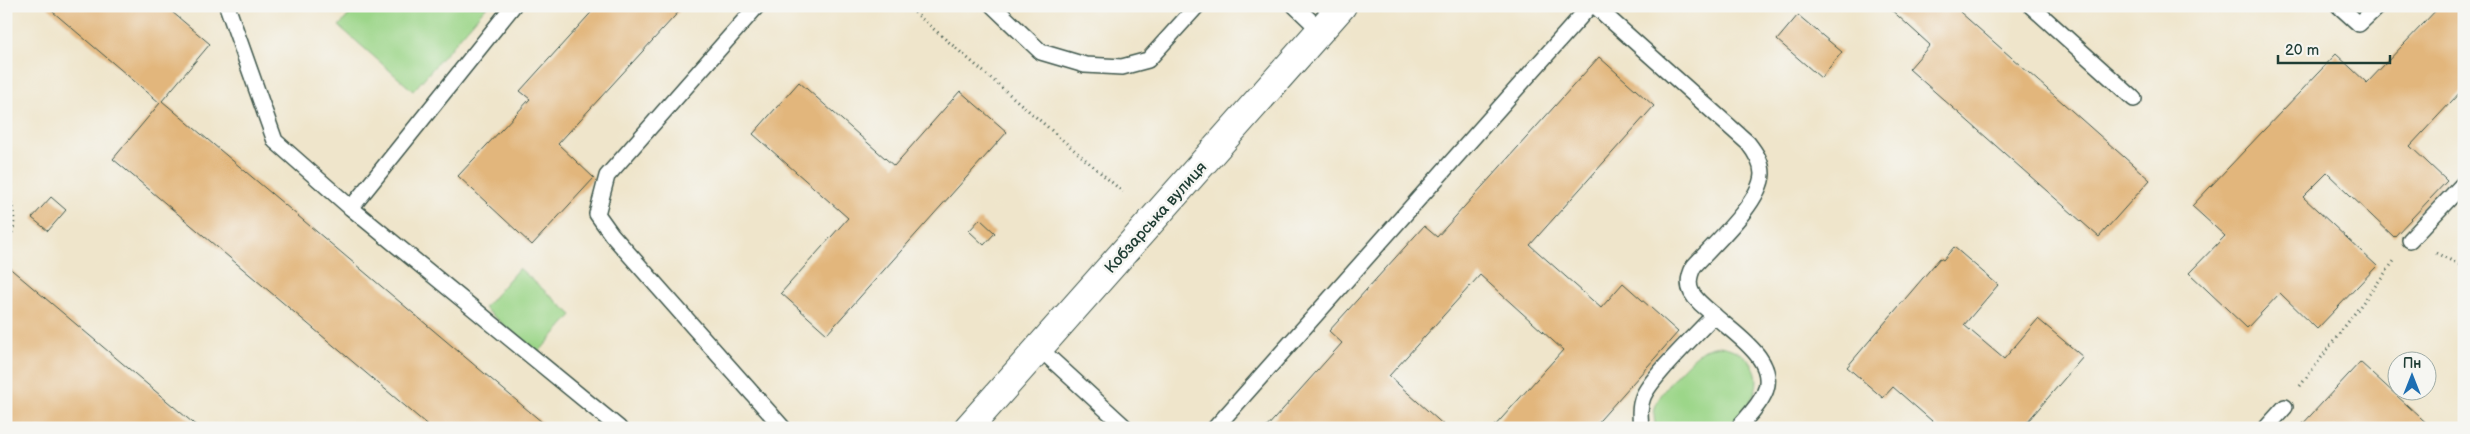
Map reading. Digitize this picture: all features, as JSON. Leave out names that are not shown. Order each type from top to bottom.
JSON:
[{"type":"street","name":"Кобзарська вулиця","points":[[968,428],[1342,6]]},
{"type":"lane","points":[[227,6],[276,141],[351,208],[619,428]]},
{"type":"lane","points":[[351,208],[514,6]]},
{"type":"lane","points":[[757,6],[607,176],[596,214],[784,428]]},
{"type":"lane","points":[[993,6],[1041,52],[1085,66],[1122,67],[1148,60],[1197,6]]},
{"type":"lane","points":[[1295,6],[1320,30]]},
{"type":"lane","points":[[1215,428],[1590,6]]},
{"type":"lane","points":[[1595,6],[1748,143],[1758,156],[1762,172],[1759,189],[1751,203],[1694,266],[1688,276],[1689,289],[1696,299],[1756,353],[1764,364],[1768,378],[1766,392],[1738,428]]},
{"type":"lane","points":[[2031,6],[2134,99]]},
{"type":"lane","points":[[2339,6],[2359,24],[2378,6]]},
{"type":"lane","points":[[2410,240],[2464,183]]},
{"type":"lane","points":[[1641,428],[1640,411],[1644,396],[1653,383],[1714,315]]},
{"type":"lane","points":[[1039,348],[1126,428]]},
{"type":"lane","points":[[2266,428],[2285,407]]},
{"type":"path","points":[[907,6],[1123,192]]},
{"type":"path","points":[[6,183],[15,230],[6,244]]},
{"type":"path","points":[[2285,407],[2410,240]]},
{"type":"green space","points":[[357,6],[487,6],[413,91],[339,26]]},
{"type":"green space","points":[[519,268],[572,315],[537,354],[484,308]]},
{"type":"green space","points":[[1719,346],[1736,351],[1744,356],[1754,368],[1757,376],[1757,385],[1752,399],[1746,408],[1728,428],[1656,428],[1655,408],[1659,398],[1670,383],[1698,354],[1704,350]]},
{"type":"building","points":[[46,6],[165,6],[210,44],[162,101],[549,428],[431,428],[113,159],[160,103]]},
{"type":"building","points":[[597,6],[684,6],[558,144],[594,178],[532,245],[458,176],[530,99],[520,91]]},
{"type":"building","points":[[1887,6],[1965,6],[1960,12],[2150,180],[2099,237],[1909,69],[1930,45]]},
{"type":"building","points":[[2440,6],[2464,6],[2464,88],[2410,146],[2447,181],[2394,237],[2327,173],[2303,197],[2377,266],[2317,329],[2280,293],[2247,328],[2189,273],[2225,236],[2192,206],[2336,54],[2367,83]]},
{"type":"building","points":[[1798,15],[1842,52],[1821,78],[1777,40]]},
{"type":"building","points":[[1599,57],[1654,106],[1530,245],[1601,308],[1623,283],[1678,332],[1593,428],[1493,428],[1563,350],[1480,275],[1389,376],[1447,428],[1266,428],[1342,343],[1329,331],[1424,226],[1437,237]]},
{"type":"building","points":[[799,82],[894,166],[960,91],[1007,132],[827,334],[781,293],[848,218],[753,134]]},
{"type":"building","points":[[51,197],[66,210],[48,231],[32,218]]},
{"type":"building","points":[[980,219],[995,233],[984,245],[969,231]]},
{"type":"building","points":[[1954,247],[1998,285],[1964,325],[2004,359],[2038,319],[2083,357],[2022,428],[1940,428],[1893,387],[1883,398],[1847,367],[1940,258],[1943,260]]},
{"type":"building","points":[[6,265],[199,428],[6,428]]},
{"type":"building","points":[[2360,362],[2388,388],[2388,402],[2404,402],[2432,428],[2299,428]]}]
